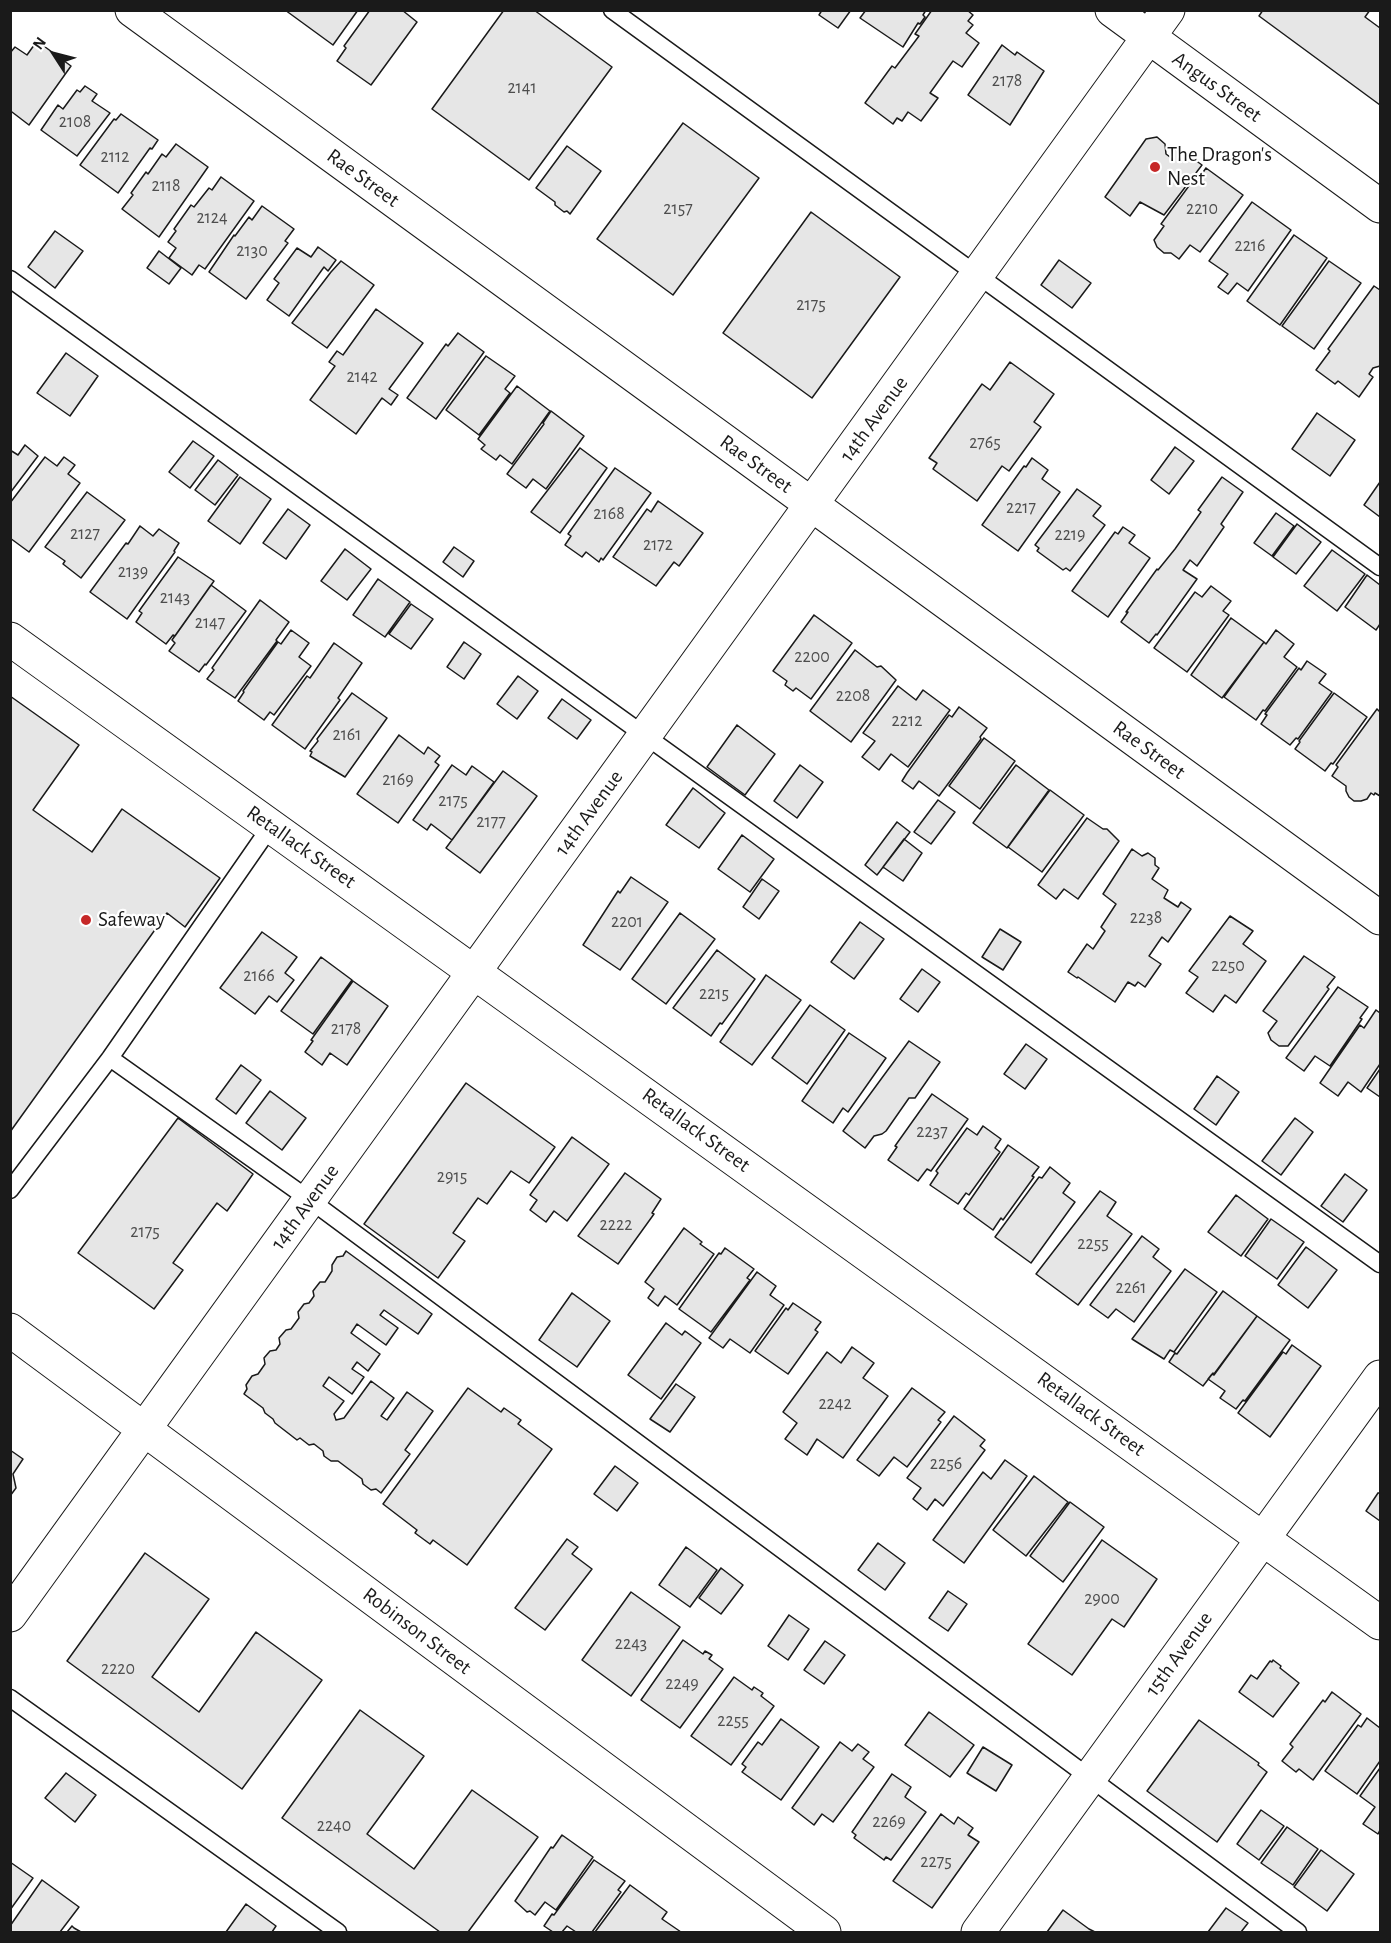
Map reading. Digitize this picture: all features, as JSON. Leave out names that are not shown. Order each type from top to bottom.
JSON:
[{"type":"street","name":"Rae Street","points":[[132,10],[1380,918]]},
{"type":"street","name":"Angus Street","points":[[1112,10],[1380,206]]},
{"type":"street","name":"14th Avenue","points":[[10,1615],[1168,10]]},
{"type":"street","name":"Retallack Street","points":[[10,639],[1380,1623]]},
{"type":"street","name":"Robinson Street","points":[[10,1330],[824,1932]]},
{"type":"street","name":"15th Avenue","points":[[978,1932],[1380,1377]]},
{"type":"lane","points":[[612,10],[1380,567]]},
{"type":"lane","points":[[10,279],[1380,1264]]},
{"type":"lane","points":[[10,1191],[110,1058],[271,826]]},
{"type":"lane","points":[[110,1058],[310,1200],[1298,1932]]},
{"type":"lane","points":[[10,1698],[338,1932]]},
{"type":"building","points":[[285,10],[358,10],[333,45]]},
{"type":"building","points":[[370,10],[402,10],[417,22],[371,85],[337,61],[346,48],[344,46]]},
{"type":"building","points":[[504,10],[534,10],[612,67],[529,180],[432,109]]},
{"type":"building","points":[[822,10],[851,10],[838,28],[819,15]]},
{"type":"building","points":[[866,10],[926,10],[923,15],[925,17],[920,24],[918,23],[903,47],[860,18]]},
{"type":"building","points":[[932,10],[967,10],[973,15],[968,21],[973,25],[966,33],[979,43],[962,67],[953,61],[930,93],[938,98],[921,121],[908,112],[902,121],[897,118],[893,124],[865,103],[892,66],[895,68],[919,36],[915,34]]},
{"type":"building","points":[[1263,10],[1370,10],[1365,17],[1380,28],[1380,105],[1259,16]]},
{"type":"building","points":[[37,41],[71,66],[29,125],[12,112],[10,114],[10,53],[15,47],[27,55]]},
{"type":"building","points":[[1002,45],[1015,55],[1017,52],[1044,71],[1010,125],[968,95]]},
{"type":"building","points":[[85,86],[97,94],[92,101],[110,113],[77,156],[41,130],[58,105],[63,109],[77,90],[80,92]]},
{"type":"building","points":[[121,114],[158,140],[118,193],[80,165],[114,119],[116,120]]},
{"type":"building","points":[[683,123],[759,178],[673,295],[597,239]]},
{"type":"building","points":[[1157,137],[1165,144],[1166,154],[1170,157],[1177,147],[1202,165],[1164,215],[1140,202],[1130,216],[1105,197],[1146,139]]},
{"type":"building","points":[[176,144],[208,167],[159,237],[122,209],[146,172],[148,174],[162,154],[166,157]]},
{"type":"building","points":[[567,146],[601,171],[570,214],[567,211],[564,212],[536,188]]},
{"type":"building","points":[[1206,168],[1243,195],[1200,252],[1190,245],[1179,259],[1171,253],[1164,253],[1157,247],[1154,240],[1164,226],[1161,224],[1194,179],[1197,181]]},
{"type":"building","points":[[221,177],[254,201],[205,269],[199,265],[192,275],[169,258],[176,248],[168,242],[191,205],[194,207],[209,188],[212,190]]},
{"type":"building","points":[[1252,202],[1291,230],[1248,291],[1237,283],[1228,294],[1218,287],[1228,274],[1209,261]]},
{"type":"building","points":[[262,206],[294,229],[285,241],[288,243],[246,299],[209,272],[234,235],[249,217],[252,220]]},
{"type":"building","points":[[811,212],[900,277],[812,398],[723,333]]},
{"type":"building","points":[[55,231],[83,251],[55,288],[28,267]]},
{"type":"building","points":[[1294,235],[1327,258],[1280,325],[1247,301]]},
{"type":"building","points":[[318,247],[336,260],[328,271],[324,267],[289,316],[267,300],[279,283],[274,279],[297,248],[311,257]]},
{"type":"building","points":[[159,251],[181,268],[169,284],[147,268]]},
{"type":"building","points":[[1059,260],[1091,283],[1072,308],[1041,285]]},
{"type":"building","points":[[341,261],[374,285],[327,348],[292,323]]},
{"type":"building","points":[[1329,261],[1361,283],[1314,349],[1282,326]]},
{"type":"building","points":[[1374,286],[1380,290],[1380,366],[1373,368],[1369,374],[1373,377],[1359,397],[1338,381],[1335,384],[1316,370],[1330,351],[1328,349]]},
{"type":"building","points":[[376,309],[423,343],[389,389],[398,395],[391,405],[382,398],[356,434],[310,400],[335,366],[329,362],[337,351],[343,355]]},
{"type":"building","points":[[458,333],[484,352],[436,419],[407,398],[446,344],[448,346]]},
{"type":"building","points":[[66,353],[98,376],[70,416],[37,393]]},
{"type":"building","points":[[486,356],[515,376],[505,389],[510,393],[479,435],[446,410]]},
{"type":"building","points":[[1010,362],[1054,394],[1034,422],[1041,427],[1009,471],[1002,466],[977,501],[933,469],[937,463],[929,458],[982,384],[990,390]]},
{"type":"building","points":[[517,386],[550,411],[512,464],[500,455],[496,460],[481,449],[485,445],[478,439]]},
{"type":"building","points":[[551,411],[584,436],[546,489],[533,479],[526,488],[507,474]]},
{"type":"building","points":[[1317,413],[1355,440],[1330,476],[1292,449]]},
{"type":"building","points":[[193,441],[214,456],[190,488],[169,472]]},
{"type":"building","points":[[25,445],[38,456],[10,493],[10,450],[18,455]]},
{"type":"building","points":[[1175,447],[1194,461],[1169,494],[1151,480]]},
{"type":"building","points":[[580,448],[607,468],[560,533],[531,512]]},
{"type":"building","points":[[45,457],[57,466],[64,457],[75,465],[68,474],[80,483],[29,552],[10,538],[10,503]]},
{"type":"building","points":[[1032,458],[1048,470],[1042,479],[1060,492],[1018,551],[982,525]]},
{"type":"building","points":[[218,460],[238,475],[215,505],[195,490]]},
{"type":"building","points":[[615,468],[651,493],[603,560],[601,558],[599,562],[586,552],[582,557],[565,545],[571,536],[568,534]]},
{"type":"building","points":[[240,477],[271,499],[240,544],[208,521]]},
{"type":"building","points":[[1222,477],[1243,492],[1221,524],[1224,527],[1197,566],[1190,560],[1183,570],[1197,579],[1149,643],[1121,622],[1157,569],[1175,549],[1201,512],[1198,510]]},
{"type":"building","points":[[1380,482],[1380,517],[1364,505]]},
{"type":"building","points":[[1077,489],[1101,506],[1093,516],[1105,525],[1070,571],[1066,568],[1063,570],[1037,551],[1039,548],[1035,545]]},
{"type":"building","points":[[87,492],[125,520],[81,578],[63,564],[65,561],[45,547]]},
{"type":"building","points":[[658,501],[703,533],[679,566],[674,562],[656,586],[613,557],[647,509],[651,512]]},
{"type":"building","points":[[288,509],[310,525],[286,559],[263,543]]},
{"type":"building","points":[[1276,513],[1294,526],[1272,556],[1254,543]]},
{"type":"building","points":[[1297,524],[1321,542],[1296,574],[1273,557]]},
{"type":"building","points":[[140,526],[153,536],[159,529],[179,543],[127,619],[90,592]]},
{"type":"building","points":[[1123,527],[1135,535],[1129,543],[1150,558],[1108,617],[1072,591],[1115,532],[1118,534]]},
{"type":"building","points":[[454,547],[474,561],[463,577],[443,562]]},
{"type":"building","points":[[345,549],[371,569],[347,600],[321,581]]},
{"type":"building","points":[[1332,550],[1365,574],[1337,611],[1304,586]]},
{"type":"building","points":[[178,557],[214,581],[175,636],[173,635],[166,644],[136,622],[142,613],[139,611]]},
{"type":"building","points":[[1367,575],[1380,585],[1380,624],[1376,630],[1345,607]]},
{"type":"building","points":[[378,579],[410,602],[385,637],[353,615]]},
{"type":"building","points":[[211,585],[246,611],[199,672],[169,651],[175,643],[172,640]]},
{"type":"building","points":[[1211,586],[1231,601],[1223,611],[1229,615],[1187,672],[1154,648],[1195,592],[1202,597]]},
{"type":"building","points":[[260,600],[289,622],[235,698],[207,679],[214,670],[212,668]]},
{"type":"building","points":[[411,604],[433,619],[411,649],[389,634]]},
{"type":"building","points":[[814,615],[852,643],[811,699],[796,688],[793,691],[785,685],[787,681],[773,671]]},
{"type":"building","points":[[1231,618],[1264,642],[1222,698],[1191,675]]},
{"type":"building","points":[[291,630],[309,643],[299,657],[311,666],[274,715],[270,712],[264,720],[238,701],[278,642],[281,644]]},
{"type":"building","points":[[1276,630],[1294,644],[1284,657],[1297,667],[1256,720],[1224,697],[1264,642],[1266,644]]},
{"type":"building","points":[[464,642],[481,654],[464,679],[447,667]]},
{"type":"building","points":[[334,643],[362,663],[338,698],[340,700],[305,749],[272,725],[307,676],[310,678]]},
{"type":"building","points":[[855,650],[877,667],[881,666],[896,680],[851,742],[810,711]]},
{"type":"building","points":[[1307,661],[1326,674],[1319,683],[1332,692],[1298,739],[1296,738],[1290,745],[1261,724],[1267,715],[1265,714],[1299,668],[1301,670]]},
{"type":"building","points":[[518,676],[538,691],[517,719],[497,704]]},
{"type":"building","points":[[898,686],[916,700],[923,690],[950,710],[908,767],[891,754],[879,770],[862,757],[875,741],[863,733]]},
{"type":"building","points":[[352,693],[387,718],[345,777],[310,756],[312,752],[310,751]]},
{"type":"building","points":[[1334,693],[1367,717],[1333,764],[1331,763],[1325,771],[1295,749]]},
{"type":"building","name":"Safeway","points":[[10,696],[79,745],[33,810],[92,852],[122,809],[220,878],[185,927],[167,913],[10,1132]]},
{"type":"building","points":[[562,699],[591,720],[577,739],[548,718]]},
{"type":"building","points":[[959,707],[987,728],[980,737],[981,739],[939,796],[919,781],[913,789],[902,781],[949,715],[952,717]]},
{"type":"building","points":[[1377,709],[1380,712],[1380,796],[1371,793],[1367,799],[1354,801],[1349,797],[1346,786],[1332,776],[1338,767],[1336,765]]},
{"type":"building","points":[[737,725],[775,754],[745,795],[707,767]]},
{"type":"building","points":[[399,735],[424,754],[428,747],[440,756],[435,762],[439,765],[398,823],[357,794]]},
{"type":"building","points":[[984,738],[1015,761],[980,809],[949,786]]},
{"type":"building","points":[[452,765],[466,775],[472,766],[494,782],[452,840],[431,824],[427,830],[413,820]]},
{"type":"building","points":[[800,765],[823,782],[797,818],[774,801]]},
{"type":"building","points":[[1016,765],[1049,790],[1007,848],[973,823]]},
{"type":"building","points":[[503,771],[537,796],[480,873],[446,848]]},
{"type":"building","points":[[693,788],[725,813],[699,848],[666,825]]},
{"type":"building","points":[[1050,790],[1084,815],[1042,872],[1008,847]]},
{"type":"building","points":[[938,800],[955,812],[931,844],[914,832]]},
{"type":"building","points":[[1087,818],[1103,829],[1107,829],[1119,841],[1078,899],[1064,889],[1056,899],[1038,885]]},
{"type":"building","points":[[897,822],[910,832],[877,875],[865,865]]},
{"type":"building","points":[[742,835],[774,859],[750,892],[718,869]]},
{"type":"building","points":[[904,839],[922,853],[903,881],[883,867]]},
{"type":"building","points":[[1132,849],[1142,856],[1148,853],[1155,858],[1155,865],[1159,868],[1152,879],[1168,890],[1164,898],[1178,907],[1181,902],[1191,909],[1168,942],[1162,937],[1149,956],[1161,964],[1145,987],[1138,982],[1135,986],[1128,982],[1115,1002],[1068,972],[1087,944],[1093,949],[1105,931],[1101,927],[1116,904],[1103,894]]},
{"type":"building","points":[[631,877],[668,902],[620,970],[583,945],[618,891],[620,893]]},
{"type":"building","points":[[762,879],[779,891],[759,919],[743,907]]},
{"type":"building","points":[[680,913],[715,939],[666,1004],[632,979]]},
{"type":"building","points":[[1230,916],[1253,931],[1243,944],[1266,961],[1236,1003],[1225,995],[1213,1012],[1186,993],[1198,977],[1189,971]]},
{"type":"building","points":[[860,922],[884,939],[854,979],[831,962]]},
{"type":"building","points":[[1000,929],[1021,942],[1003,970],[982,957]]},
{"type":"building","points":[[262,932],[297,957],[285,973],[294,980],[277,1002],[269,996],[255,1014],[220,988]]},
{"type":"building","points":[[717,950],[755,979],[711,1036],[673,1008]]},
{"type":"building","points":[[1304,956],[1335,977],[1288,1046],[1279,1046],[1271,1040],[1268,1033],[1277,1021],[1263,1011]]},
{"type":"building","points":[[321,957],[352,980],[313,1034],[281,1011]]},
{"type":"building","points":[[922,969],[940,982],[918,1012],[900,999]]},
{"type":"building","points":[[766,975],[801,1000],[752,1065],[720,1042]]},
{"type":"building","points":[[353,981],[388,1006],[347,1065],[330,1053],[322,1065],[305,1052]]},
{"type":"building","points":[[1338,987],[1368,1007],[1330,1066],[1315,1056],[1304,1071],[1286,1058]]},
{"type":"building","points":[[810,1005],[845,1030],[807,1084],[772,1058]]},
{"type":"building","points":[[1376,1010],[1380,1013],[1380,1064],[1361,1092],[1348,1082],[1338,1096],[1320,1083],[1360,1025],[1364,1028]]},
{"type":"building","points":[[849,1033],[886,1058],[848,1112],[843,1108],[833,1123],[802,1101]]},
{"type":"building","points":[[909,1041],[940,1062],[915,1098],[909,1098],[886,1131],[874,1136],[865,1148],[843,1131]]},
{"type":"building","points":[[1026,1044],[1047,1059],[1025,1089],[1004,1074]]},
{"type":"building","points":[[241,1065],[261,1080],[236,1114],[216,1099]]},
{"type":"building","points":[[1380,1069],[1380,1097],[1367,1088]]},
{"type":"building","points":[[1217,1076],[1239,1092],[1216,1125],[1194,1109]]},
{"type":"building","points":[[466,1083],[555,1147],[529,1183],[511,1171],[487,1204],[478,1198],[453,1233],[465,1241],[438,1278],[364,1224]]},
{"type":"building","points":[[270,1091],[306,1118],[282,1150],[246,1123]]},
{"type":"building","points":[[932,1094],[968,1119],[931,1171],[927,1169],[918,1181],[888,1160],[897,1147],[895,1146]]},
{"type":"building","points":[[178,1118],[253,1174],[227,1211],[217,1203],[173,1263],[183,1270],[154,1309],[78,1253]]},
{"type":"building","points":[[1295,1118],[1313,1132],[1281,1175],[1262,1161]]},
{"type":"building","points":[[983,1126],[1001,1139],[995,1148],[1000,1152],[969,1195],[966,1193],[958,1204],[930,1185],[938,1173],[936,1171],[967,1128],[977,1135]]},
{"type":"building","points":[[572,1137],[609,1164],[567,1221],[554,1211],[546,1222],[530,1210],[537,1200],[530,1195]]},
{"type":"building","points":[[1008,1145],[1039,1167],[1003,1220],[1001,1218],[993,1230],[964,1209]]},
{"type":"building","points":[[1050,1167],[1070,1183],[1063,1193],[1075,1202],[1031,1263],[995,1237],[1039,1177],[1042,1178]]},
{"type":"building","points":[[625,1173],[661,1199],[652,1213],[654,1214],[618,1264],[578,1236]]},
{"type":"building","points":[[1345,1174],[1367,1190],[1343,1222],[1321,1206]]},
{"type":"building","points":[[1100,1191],[1116,1202],[1107,1216],[1132,1234],[1078,1305],[1036,1274]]},
{"type":"building","points":[[1236,1195],[1268,1219],[1241,1256],[1208,1232]]},
{"type":"building","points":[[1271,1219],[1304,1242],[1277,1279],[1245,1256]]},
{"type":"building","points":[[684,1228],[714,1254],[677,1305],[665,1296],[658,1306],[648,1298],[654,1289],[645,1282]]},
{"type":"building","points":[[1142,1236],[1159,1249],[1153,1257],[1171,1271],[1134,1322],[1116,1309],[1108,1318],[1090,1305]]},
{"type":"building","points":[[1306,1247],[1337,1270],[1308,1308],[1278,1285]]},
{"type":"building","points":[[725,1248],[754,1269],[747,1278],[750,1280],[711,1332],[679,1309]]},
{"type":"building","points":[[346,1251],[432,1314],[418,1334],[384,1310],[380,1315],[398,1328],[386,1345],[357,1324],[351,1333],[380,1354],[368,1371],[357,1362],[352,1369],[364,1377],[352,1394],[329,1377],[323,1386],[344,1401],[334,1414],[336,1420],[344,1418],[371,1381],[394,1398],[381,1416],[387,1420],[407,1392],[433,1411],[405,1450],[410,1454],[381,1493],[376,1489],[371,1490],[363,1484],[362,1479],[338,1461],[331,1461],[324,1456],[323,1451],[314,1444],[309,1445],[300,1438],[297,1440],[275,1423],[263,1408],[244,1394],[247,1389],[246,1385],[252,1376],[258,1374],[265,1364],[264,1358],[270,1351],[276,1350],[280,1344],[279,1338],[286,1330],[291,1329],[299,1318],[298,1312],[304,1304],[309,1303],[314,1296],[313,1291],[320,1282],[325,1282],[337,1257],[343,1256]]},
{"type":"building","points":[[1185,1269],[1217,1292],[1174,1352],[1170,1350],[1164,1359],[1132,1339]]},
{"type":"building","points":[[757,1272],[776,1286],[770,1295],[784,1305],[750,1353],[730,1339],[723,1348],[709,1338]]},
{"type":"building","points":[[1223,1291],[1257,1316],[1203,1386],[1169,1362]]},
{"type":"building","points":[[572,1293],[610,1321],[577,1367],[539,1340]]},
{"type":"building","points":[[793,1303],[821,1322],[815,1330],[818,1332],[788,1374],[755,1351],[786,1308],[788,1310]]},
{"type":"building","points":[[1257,1316],[1290,1340],[1245,1401],[1243,1400],[1236,1409],[1220,1398],[1225,1391],[1208,1379],[1212,1374],[1214,1375]]},
{"type":"building","points":[[666,1323],[682,1335],[685,1331],[701,1343],[661,1399],[628,1375]]},
{"type":"building","points":[[1292,1345],[1321,1366],[1270,1437],[1238,1413],[1283,1352],[1286,1354]]},
{"type":"building","points":[[852,1347],[874,1363],[863,1378],[888,1396],[843,1458],[817,1439],[807,1455],[785,1439],[797,1423],[783,1412],[827,1352],[841,1363]]},
{"type":"building","points":[[676,1384],[695,1397],[670,1432],[650,1419]]},
{"type":"building","points":[[468,1388],[501,1412],[504,1408],[521,1420],[518,1424],[552,1449],[467,1565],[433,1540],[430,1544],[415,1533],[417,1530],[383,1504]]},
{"type":"building","points":[[912,1388],[945,1412],[938,1420],[941,1422],[907,1467],[894,1457],[879,1476],[857,1460]]},
{"type":"building","points":[[954,1416],[985,1440],[980,1446],[985,1450],[943,1506],[935,1499],[927,1510],[913,1499],[921,1488],[907,1478]]},
{"type":"building","points":[[10,1450],[23,1459],[13,1474],[16,1488],[10,1496]]},
{"type":"building","points":[[1005,1460],[1027,1476],[964,1563],[933,1540],[983,1472],[991,1479]]},
{"type":"building","points":[[615,1466],[638,1483],[617,1511],[594,1494]]},
{"type":"building","points":[[1034,1476],[1068,1502],[1026,1556],[993,1530]]},
{"type":"building","points":[[1380,1493],[1380,1521],[1366,1511]]},
{"type":"building","points":[[1070,1502],[1104,1527],[1063,1582],[1030,1556]]},
{"type":"building","points":[[567,1539],[578,1547],[572,1554],[592,1569],[545,1630],[515,1608]]},
{"type":"building","points":[[1102,1540],[1157,1579],[1124,1627],[1112,1619],[1072,1675],[1028,1644]]},
{"type":"building","points":[[878,1543],[905,1563],[885,1590],[858,1570]]},
{"type":"building","points":[[686,1547],[717,1570],[690,1607],[659,1585]]},
{"type":"building","points":[[145,1553],[209,1599],[152,1677],[199,1712],[256,1632],[322,1680],[242,1789],[67,1661]]},
{"type":"building","points":[[721,1568],[743,1585],[721,1614],[699,1598]]},
{"type":"building","points":[[948,1591],[967,1604],[948,1631],[929,1618]]},
{"type":"building","points":[[631,1592],[680,1627],[631,1696],[582,1660]]},
{"type":"building","points":[[789,1615],[809,1629],[788,1660],[768,1646]]},
{"type":"building","points":[[683,1640],[703,1654],[705,1651],[712,1655],[709,1659],[723,1669],[680,1728],[641,1700]]},
{"type":"building","points":[[825,1641],[845,1655],[824,1684],[804,1670]]},
{"type":"building","points":[[1273,1660],[1299,1683],[1273,1717],[1239,1692],[1251,1675],[1257,1679]]},
{"type":"building","points":[[734,1677],[752,1690],[754,1687],[763,1693],[761,1696],[774,1706],[731,1765],[691,1736]]},
{"type":"building","points":[[1332,1692],[1361,1714],[1313,1780],[1299,1769],[1296,1772],[1282,1761],[1293,1747],[1290,1744],[1323,1700],[1325,1702]]},
{"type":"building","points":[[360,1710],[424,1756],[367,1834],[414,1869],[472,1790],[538,1837],[468,1932],[440,1932],[282,1818]]},
{"type":"building","points":[[929,1712],[974,1745],[950,1777],[905,1745]]},
{"type":"building","points":[[1367,1718],[1380,1728],[1380,1761],[1357,1794],[1325,1771],[1358,1725],[1361,1727]]},
{"type":"building","points":[[781,1719],[819,1747],[781,1800],[742,1772],[746,1767],[742,1764],[758,1742],[762,1745]]},
{"type":"building","points":[[1199,1720],[1259,1763],[1258,1765],[1267,1772],[1217,1842],[1147,1791]]},
{"type":"building","points":[[840,1742],[852,1751],[858,1744],[869,1752],[863,1759],[874,1767],[833,1822],[822,1814],[814,1825],[792,1808]]},
{"type":"building","points":[[983,1747],[1012,1765],[996,1791],[967,1773]]},
{"type":"building","points":[[1380,1768],[1380,1830],[1378,1834],[1363,1824],[1375,1807],[1360,1796]]},
{"type":"building","points":[[66,1773],[96,1795],[75,1822],[45,1798]]},
{"type":"building","points":[[892,1774],[911,1787],[905,1797],[926,1812],[891,1860],[886,1857],[884,1860],[854,1838],[856,1835],[852,1832]]},
{"type":"building","points":[[1261,1810],[1284,1826],[1259,1860],[1237,1844]]},
{"type":"building","points":[[941,1814],[954,1824],[958,1817],[973,1828],[968,1835],[979,1842],[932,1908],[893,1881]]},
{"type":"building","points":[[1287,1827],[1318,1849],[1293,1885],[1261,1863]]},
{"type":"building","points":[[562,1835],[593,1857],[556,1910],[545,1902],[535,1915],[530,1911],[527,1912],[515,1901],[551,1847],[553,1848]]},
{"type":"building","points":[[1321,1850],[1354,1874],[1327,1911],[1294,1887]]},
{"type":"building","points":[[594,1860],[625,1881],[618,1890],[621,1892],[592,1932],[576,1932],[567,1926],[562,1932],[553,1932],[544,1926]]},
{"type":"building","points":[[10,1862],[33,1878],[10,1910]]},
{"type":"building","points":[[42,1880],[79,1907],[60,1932],[10,1932],[10,1926]]},
{"type":"building","points":[[630,1885],[667,1912],[662,1919],[681,1932],[595,1932]]},
{"type":"building","points":[[246,1904],[276,1926],[272,1932],[226,1932]]},
{"type":"building","points":[[1226,1908],[1248,1923],[1241,1932],[1208,1932]]},
{"type":"building","points":[[1063,1910],[1089,1929],[1095,1932],[1047,1932]]},
{"type":"building","points":[[72,1926],[74,1928],[81,1932],[67,1932]]},
{"type":"place","name":"The Dragon's Nest","points":[[1155,167]]},
{"type":"place","name":"Safeway","points":[[86,920]]}]
